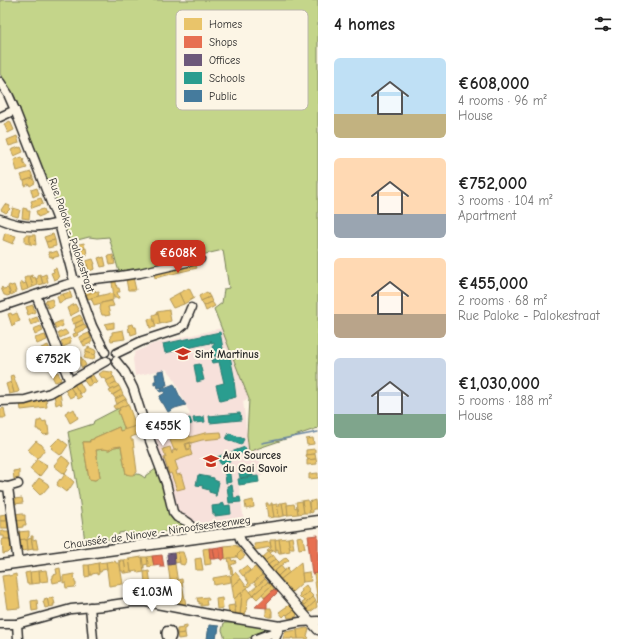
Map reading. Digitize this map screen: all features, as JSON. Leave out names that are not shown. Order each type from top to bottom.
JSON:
[{"type":"main road","name":"Chaussée de Ninove - Ninoofsesteenweg","points":[[0,565],[318,521]]},
{"type":"street","name":"Rue Paloke - Palokestraat","points":[[0,82],[8,94],[15,110],[59,223],[72,273],[92,326],[105,352],[104,356],[106,361]]},
{"type":"street","points":[[0,117],[15,110]]},
{"type":"street","points":[[0,219],[19,226],[29,227],[41,227],[59,223]]},
{"type":"street","points":[[0,307],[76,282],[140,273],[200,259]]},
{"type":"street","points":[[36,295],[70,382]]},
{"type":"street","points":[[0,401],[25,400],[50,393],[106,361],[110,363],[142,341],[179,329],[184,325],[191,308]]},
{"type":"street","points":[[105,352],[112,349],[116,351],[117,357],[133,388],[147,432],[166,483],[173,512],[177,517],[189,523],[192,539]]},
{"type":"street","points":[[18,484],[4,486],[18,563]]},
{"type":"street","points":[[238,533],[241,541],[314,621],[318,630]]},
{"type":"street","points":[[0,624],[17,624],[71,609],[131,602],[146,602],[280,626],[314,621]]},
{"type":"street","points":[[90,607],[93,639]]},
{"type":"street","points":[[17,624],[18,639]]},
{"type":"street","points":[[256,639],[272,633],[280,626]]},
{"type":"street","points":[[275,639],[280,626]]},
{"type":"shaded area","name":"Aux Sources du Gai Savoir","points":[[222,328],[249,399],[243,401],[249,451],[258,448],[262,476],[238,479],[244,521],[206,526],[177,514],[172,493],[173,490],[150,428],[155,425],[190,415],[186,405],[172,375],[166,369],[135,376],[133,359],[135,352],[153,344]]},
{"type":"green space","points":[[0,0],[318,0],[318,428],[249,452],[247,435],[249,399],[214,309],[222,303],[224,289],[229,288],[223,250],[123,273],[119,272],[109,237],[89,237],[70,242],[58,205],[15,97],[0,74]]},
{"type":"green space","points":[[119,408],[120,410],[118,411],[125,430],[120,431],[119,427],[90,440],[90,442],[83,442],[89,479],[95,480],[100,477],[96,450],[109,450],[114,447],[121,446],[126,474],[138,474],[145,478],[146,475],[157,468],[165,490],[185,527],[184,529],[126,537],[125,532],[119,533],[118,538],[85,542],[68,432],[93,424],[94,421]]},
{"type":"green space","points":[[224,623],[246,623],[276,626],[247,639],[225,639],[222,630]]},
{"type":"building: Homes","points":[[10,121],[14,130],[8,133],[4,124]]},
{"type":"building: Homes","points":[[17,136],[19,143],[9,146],[7,140]]},
{"type":"building: Homes","points":[[21,147],[23,152],[14,156],[11,150]]},
{"type":"building: Homes","points":[[22,157],[27,168],[17,171],[14,160]]},
{"type":"building: Homes","points":[[31,172],[33,178],[23,181],[21,175]]},
{"type":"building: Homes","points":[[33,178],[35,183],[30,186],[29,184],[25,186],[24,181]]},
{"type":"building: Homes","points":[[37,188],[39,194],[33,197],[31,190]]},
{"type":"building: Homes","points":[[41,198],[43,204],[32,208],[31,201]]},
{"type":"building: Homes","points":[[5,204],[10,206],[10,209],[6,213],[1,210]]},
{"type":"building: Homes","points":[[13,208],[20,210],[18,217],[11,215]]},
{"type":"building: Homes","points":[[23,208],[30,211],[29,219],[22,218]]},
{"type":"building: Homes","points":[[44,209],[46,214],[38,217],[36,211]]},
{"type":"building: Homes","points":[[5,233],[16,236],[13,244],[3,240]]},
{"type":"building: Homes","points":[[53,234],[55,240],[46,242],[44,237]]},
{"type":"building: Homes","points":[[25,235],[30,235],[30,244],[25,243]]},
{"type":"building: Homes","points":[[30,235],[35,235],[36,245],[30,244]]},
{"type":"building: Homes","points":[[55,240],[56,246],[48,248],[46,242]]},
{"type":"building: Homes","points":[[84,243],[85,249],[76,251],[75,245]]},
{"type":"building: Homes","points":[[86,248],[87,255],[78,257],[76,251]]},
{"type":"building: Homes","points":[[57,251],[59,256],[52,258],[52,256],[50,257],[48,252],[51,253]]},
{"type":"building: Homes","points":[[113,255],[115,264],[110,265],[108,256]]},
{"type":"building: Homes","points":[[104,257],[106,266],[101,267],[98,258]]},
{"type":"building: Homes","points":[[93,259],[95,269],[89,271],[86,261]]},
{"type":"building: Homes","points":[[86,262],[88,270],[83,272],[80,263]]},
{"type":"building: Homes","points":[[195,263],[197,268],[155,278],[154,273]]},
{"type":"building: Homes","points":[[56,268],[59,278],[54,280],[51,273],[54,272],[53,269]]},
{"type":"building: Homes","points":[[40,274],[43,284],[38,285],[36,279]]},
{"type":"building: Homes","points":[[46,274],[48,282],[43,284],[41,276]]},
{"type":"building: Homes","points":[[32,275],[33,278],[35,277],[38,285],[33,287],[30,276]]},
{"type":"building: Homes","points":[[26,276],[30,276],[33,287],[28,289],[24,278]]},
{"type":"building: Homes","points":[[133,277],[136,290],[128,290],[126,279]]},
{"type":"building: Homes","points":[[23,282],[23,284],[26,283],[28,289],[22,291],[20,283]]},
{"type":"building: Homes","points":[[112,282],[116,282],[117,288],[119,288],[120,292],[117,292],[119,298],[114,298]]},
{"type":"building: Homes","points":[[14,285],[16,291],[11,295],[8,286]]},
{"type":"building: Homes","points":[[2,287],[3,289],[8,288],[10,295],[4,295],[1,288]]},
{"type":"building: Homes","points":[[93,287],[96,292],[86,295],[84,291]]},
{"type":"building: Homes","points":[[189,288],[194,298],[184,304],[179,293]]},
{"type":"building: Homes","points":[[99,291],[99,296],[88,299],[86,295],[93,292]]},
{"type":"building: Homes","points":[[70,292],[72,298],[65,300],[63,294]]},
{"type":"building: Homes","points":[[207,292],[210,297],[201,301],[199,296]]},
{"type":"building: Homes","points":[[111,293],[113,294],[113,300],[94,305],[91,298]]},
{"type":"building: Homes","points":[[179,293],[184,304],[173,308],[168,299]]},
{"type":"building: Homes","points":[[63,294],[65,300],[59,303],[57,296]]},
{"type":"building: Homes","points":[[210,297],[212,302],[204,306],[201,301]]},
{"type":"building: Homes","points":[[52,299],[54,306],[48,308],[45,301]]},
{"type":"building: Homes","points":[[112,301],[114,306],[108,307],[110,315],[102,315],[100,309],[101,303]]},
{"type":"building: Homes","points":[[212,302],[215,306],[206,311],[204,306]]},
{"type":"building: Homes","points":[[75,304],[79,311],[70,316],[67,308]]},
{"type":"building: Homes","points":[[33,305],[35,312],[28,315],[26,307]]},
{"type":"building: Homes","points":[[169,310],[171,321],[160,324],[157,312]]},
{"type":"building: Homes","points":[[11,313],[12,315],[17,313],[20,321],[14,323],[15,325],[12,326],[8,314]]},
{"type":"building: Homes","points":[[158,313],[160,324],[155,325],[153,315]]},
{"type":"building: Homes","points":[[80,315],[83,320],[73,324],[71,319]]},
{"type":"building: Homes","points":[[37,317],[39,322],[31,325],[29,320]]},
{"type":"building: Homes","points":[[153,318],[156,327],[150,328],[148,319]]},
{"type":"building: Homes","points":[[82,320],[84,324],[76,328],[75,324]]},
{"type":"building: Homes","points":[[61,321],[63,326],[56,329],[54,324]]},
{"type":"building: Homes","points":[[114,322],[114,328],[107,329],[105,324]]},
{"type":"building: Homes","points":[[84,324],[87,328],[77,333],[78,335],[74,337],[73,334],[76,333],[74,330],[75,328]]},
{"type":"building: Homes","points":[[133,324],[134,327],[136,327],[137,333],[131,335],[128,325]]},
{"type":"building: Homes","points":[[41,326],[43,331],[35,335],[33,329]]},
{"type":"building: Homes","points":[[65,330],[68,334],[60,338],[58,333]]},
{"type":"building: Homes","points":[[123,330],[125,339],[111,341],[110,336],[112,335],[112,332]]},
{"type":"building: Homes","points":[[89,333],[91,338],[81,342],[79,337]]},
{"type":"building: Homes","points":[[45,335],[47,340],[37,344],[35,338]]},
{"type":"building: Homes","points":[[69,338],[71,341],[70,344],[63,347],[61,341]]},
{"type":"building: Homes","points":[[91,338],[91,343],[84,346],[82,342]]},
{"type":"building: Homes","points":[[48,345],[50,350],[42,353],[41,348]]},
{"type":"building: Homes","points":[[72,347],[75,354],[67,357],[65,351]]},
{"type":"building: Homes","points":[[88,347],[95,350],[95,355],[86,352]]},
{"type":"building: Homes","points":[[86,352],[95,355],[94,359],[84,358]]},
{"type":"building: Homes","points":[[52,354],[54,359],[46,362],[44,357]]},
{"type":"building: Homes","points":[[81,357],[86,365],[82,368],[77,359]]},
{"type":"building: Homes","points":[[54,359],[55,363],[47,366],[46,362]]},
{"type":"building: Homes","points":[[55,363],[57,368],[50,371],[48,366]]},
{"type":"building: Homes","points":[[103,371],[113,373],[112,375],[114,377],[107,381],[99,374]]},
{"type":"building: Homes","points":[[58,372],[61,380],[55,382],[51,374]]},
{"type":"building: Homes","points":[[92,374],[97,382],[95,384],[94,382],[92,384],[88,376]]},
{"type":"building: Homes","points":[[13,375],[19,391],[14,393],[10,376]]},
{"type":"building: Homes","points":[[88,376],[92,384],[88,386],[83,379]]},
{"type":"building: Homes","points":[[114,377],[116,382],[109,386],[106,381]]},
{"type":"building: Homes","points":[[79,381],[84,390],[80,394],[74,384]]},
{"type":"building: Homes","points":[[11,382],[14,393],[9,394],[6,384]]},
{"type":"building: Homes","points":[[116,382],[119,386],[111,390],[108,386]]},
{"type":"building: Homes","points":[[74,384],[82,397],[78,399],[70,387]]},
{"type":"building: Homes","points":[[119,386],[121,390],[112,395],[109,391]]},
{"type":"building: Homes","points":[[70,387],[75,395],[70,398],[65,390]]},
{"type":"building: Homes","points":[[121,390],[123,395],[116,399],[113,395]]},
{"type":"building: Homes","points":[[60,393],[62,404],[61,405],[60,403],[56,405],[54,395]]},
{"type":"building: Homes","points":[[123,395],[126,399],[117,404],[115,399]]},
{"type":"building: Homes","points":[[126,399],[128,404],[115,409],[113,406]]},
{"type":"building: Homes","points":[[46,400],[47,407],[21,410],[20,403]]},
{"type":"building: Homes","points":[[128,404],[136,426],[125,430],[118,411],[120,410],[119,408]]},
{"type":"building: Homes","points":[[4,408],[6,418],[0,418],[0,409]]},
{"type":"building: Homes","points":[[74,409],[78,418],[70,423],[65,413],[68,410],[71,411]]},
{"type":"building: Homes","points":[[42,420],[42,422],[46,421],[49,434],[44,435],[41,431],[36,429],[37,421]]},
{"type":"building: Homes","points":[[136,426],[139,434],[131,437],[131,440],[133,440],[137,472],[133,475],[126,474],[121,446],[114,447],[109,450],[96,450],[100,477],[95,480],[89,479],[83,442],[90,442],[90,440],[119,427],[120,431]]},
{"type":"building: Homes","points":[[188,432],[190,437],[205,433],[221,432],[222,438],[202,440],[185,444],[187,450],[190,449],[192,455],[175,461],[178,470],[176,471],[177,475],[181,474],[185,488],[177,490],[171,473],[169,474],[163,449],[170,447],[172,454],[172,451],[178,450],[174,450],[170,440],[182,436],[182,434]]},
{"type":"building: Homes","points":[[59,438],[68,445],[60,455],[51,448],[51,446]]},
{"type":"building: Homes","points":[[313,438],[314,444],[307,445],[306,439]]},
{"type":"building: Homes","points":[[36,441],[45,449],[37,458],[28,450]]},
{"type":"building: Homes","points":[[191,443],[190,449],[187,449],[186,444]]},
{"type":"building: Homes","points":[[315,449],[315,454],[306,455],[306,450]]},
{"type":"building: Homes","points":[[315,454],[316,459],[308,460],[306,455]]},
{"type":"building: Homes","points":[[62,456],[71,463],[65,473],[54,466]]},
{"type":"building: Homes","points":[[37,459],[47,465],[40,476],[30,469]]},
{"type":"building: Homes","points":[[316,459],[317,464],[307,465],[307,460]]},
{"type":"building: Homes","points":[[19,470],[19,478],[14,479],[13,471]]},
{"type":"building: Homes","points":[[318,473],[318,478],[309,479],[309,474]]},
{"type":"building: Homes","points":[[65,474],[74,482],[66,492],[57,485]]},
{"type":"building: Homes","points":[[39,478],[49,486],[40,495],[32,487]]},
{"type":"building: Homes","points":[[22,498],[23,503],[14,504],[14,499]]},
{"type":"building: Homes","points":[[253,500],[254,507],[246,509],[245,502]]},
{"type":"building: Homes","points":[[308,500],[310,513],[304,513],[302,501]]},
{"type":"building: Homes","points":[[315,500],[316,509],[313,509],[313,512],[311,513],[309,502]]},
{"type":"building: Homes","points":[[302,501],[304,513],[298,514],[296,502]]},
{"type":"building: Homes","points":[[287,502],[288,515],[284,516],[282,503]]},
{"type":"building: Homes","points":[[266,503],[271,505],[272,503],[274,517],[268,518]]},
{"type":"building: Homes","points":[[279,503],[282,503],[284,516],[279,517],[277,506],[280,506]]},
{"type":"building: Homes","points":[[277,504],[279,517],[274,517],[272,505]]},
{"type":"building: Homes","points":[[294,504],[295,508],[297,507],[298,514],[288,515],[287,505]]},
{"type":"building: Homes","points":[[22,513],[22,515],[25,515],[25,520],[16,521],[15,514]]},
{"type":"building: Homes","points":[[6,514],[7,521],[0,521],[0,515]]},
{"type":"building: Homes","points":[[25,520],[26,525],[17,528],[16,521]]},
{"type":"building: Homes","points":[[0,521],[7,521],[8,528],[0,528]]},
{"type":"building: Homes","points":[[4,530],[4,532],[9,532],[10,539],[4,539],[4,536],[0,536],[0,531]]},
{"type":"building: Homes","points":[[29,531],[28,540],[19,540],[18,532]]},
{"type":"building: Homes","points":[[31,536],[33,536],[33,540],[36,539],[38,549],[33,549]]},
{"type":"building: Homes","points":[[302,536],[305,549],[299,549],[297,537]]},
{"type":"building: Homes","points":[[292,537],[294,548],[289,548],[288,538]]},
{"type":"building: Homes","points":[[31,538],[33,549],[28,550],[27,540]]},
{"type":"building: Homes","points":[[288,538],[290,551],[281,553],[279,539]]},
{"type":"building: Homes","points":[[10,539],[11,550],[8,553],[3,554],[2,540]]},
{"type":"building: Homes","points":[[279,539],[281,553],[278,552],[278,549],[276,550],[275,540]]},
{"type":"building: Homes","points":[[19,540],[27,540],[28,550],[23,551],[20,548]]},
{"type":"building: Homes","points":[[270,540],[275,540],[276,552],[271,550],[268,552],[267,551],[271,548]]},
{"type":"building: Homes","points":[[270,542],[271,547],[255,550],[254,544]]},
{"type":"building: Homes","points":[[234,545],[241,551],[237,557],[225,559],[224,546]]},
{"type":"building: Homes","points":[[209,548],[211,564],[205,565],[203,549]]},
{"type":"building: Homes","points":[[271,550],[273,551],[270,553],[272,556],[265,561],[262,558]]},
{"type":"building: Homes","points":[[241,551],[245,556],[240,560],[237,555]]},
{"type":"building: Homes","points":[[178,552],[183,552],[186,561],[184,565],[180,564]]},
{"type":"building: Homes","points":[[178,552],[180,562],[175,563],[174,553]]},
{"type":"building: Homes","points":[[273,555],[276,559],[268,565],[265,561]]},
{"type":"building: Homes","points":[[152,556],[154,566],[148,567],[147,557]]},
{"type":"building: Homes","points":[[142,557],[147,557],[148,564],[144,565],[144,569],[143,569]]},
{"type":"building: Homes","points":[[142,557],[144,572],[131,572],[129,559]]},
{"type":"building: Homes","points":[[286,557],[289,560],[274,572],[271,569]]},
{"type":"building: Homes","points":[[201,558],[203,570],[196,570],[195,559]]},
{"type":"building: Homes","points":[[228,558],[231,558],[232,561],[235,560],[236,563],[231,565],[233,574],[231,574]]},
{"type":"building: Homes","points":[[129,559],[131,572],[126,573],[124,560]]},
{"type":"building: Homes","points":[[276,559],[279,562],[271,569],[268,565]]},
{"type":"building: Homes","points":[[119,560],[123,584],[109,586],[106,562],[115,561],[116,563],[119,563]]},
{"type":"building: Homes","points":[[120,560],[124,560],[126,573],[121,571]]},
{"type":"building: Homes","points":[[106,562],[107,569],[99,572],[98,563]]},
{"type":"building: Homes","points":[[301,562],[303,582],[292,592],[281,579]]},
{"type":"building: Homes","points":[[98,563],[99,574],[97,575],[97,573],[90,575],[89,565]]},
{"type":"building: Homes","points":[[175,564],[179,590],[183,589],[186,605],[173,602],[168,565]]},
{"type":"building: Homes","points":[[84,565],[89,565],[90,576],[85,577]]},
{"type":"building: Homes","points":[[246,566],[250,570],[243,576],[239,571]]},
{"type":"building: Homes","points":[[281,566],[284,570],[278,576],[274,572]]},
{"type":"building: Homes","points":[[255,567],[262,575],[234,599],[232,586],[241,579],[246,586],[249,583],[244,576]]},
{"type":"building: Homes","points":[[288,567],[289,568],[287,570],[290,572],[281,579],[278,576]]},
{"type":"building: Homes","points":[[60,568],[62,581],[53,583],[53,575],[57,574],[56,569]]},
{"type":"building: Homes","points":[[46,570],[48,581],[40,582],[39,571]]},
{"type":"building: Homes","points":[[39,571],[40,583],[31,584],[30,572]]},
{"type":"building: Homes","points":[[149,571],[151,585],[149,585],[149,583],[145,583],[144,572]]},
{"type":"building: Homes","points":[[30,572],[31,584],[27,584],[25,573]]},
{"type":"building: Homes","points":[[235,572],[241,579],[232,586],[231,576]]},
{"type":"building: Homes","points":[[309,572],[311,581],[303,582],[302,573]]},
{"type":"building: Homes","points":[[318,573],[318,603],[314,574]]},
{"type":"building: Homes","points":[[16,574],[20,608],[7,609],[2,576]]},
{"type":"building: Homes","points":[[74,574],[76,586],[66,588],[65,582],[63,583],[63,576]]},
{"type":"building: Homes","points":[[230,575],[231,582],[214,585],[213,578]]},
{"type":"building: Homes","points":[[262,575],[265,579],[257,586],[254,582]]},
{"type":"building: Homes","points":[[182,579],[183,589],[179,590],[177,580]]},
{"type":"building: Homes","points":[[265,579],[268,582],[253,595],[250,592]]},
{"type":"building: Homes","points":[[268,582],[272,585],[257,599],[253,595]]},
{"type":"building: Homes","points":[[272,585],[274,589],[265,598],[262,594]]},
{"type":"building: Homes","points":[[306,585],[310,591],[301,598],[299,594],[302,591],[301,589]]},
{"type":"building: Homes","points":[[145,586],[147,597],[134,599],[133,587]]},
{"type":"building: Homes","points":[[133,587],[134,599],[127,600],[126,588]]},
{"type":"building: Homes","points":[[247,588],[253,595],[248,599],[245,616],[240,615],[241,593]]},
{"type":"building: Homes","points":[[309,592],[313,596],[304,605],[302,603],[305,601],[301,598]]},
{"type":"building: Homes","points":[[241,593],[240,615],[236,615],[234,599]]},
{"type":"building: Homes","points":[[53,597],[55,604],[53,604],[54,606],[49,607],[47,599]]},
{"type":"building: Homes","points":[[208,597],[209,600],[206,600],[207,605],[201,606],[201,603],[199,604],[197,598]]},
{"type":"building: Homes","points":[[313,597],[316,601],[307,609],[304,605]]},
{"type":"building: Homes","points":[[47,598],[49,607],[45,608],[43,601]]},
{"type":"building: Homes","points":[[222,598],[223,608],[217,609],[216,599]]},
{"type":"building: Homes","points":[[37,600],[38,610],[32,611],[31,601]]},
{"type":"building: Homes","points":[[316,601],[317,607],[310,612],[307,609]]},
{"type":"building: Homes","points":[[234,605],[236,615],[229,613],[228,606]]},
{"type":"building: Homes","points":[[289,605],[294,610],[283,617],[279,612]]},
{"type":"building: Homes","points":[[266,608],[271,608],[272,617],[266,616]]},
{"type":"building: Homes","points":[[294,610],[297,614],[296,617],[288,618],[287,615]]},
{"type":"building: Homes","points":[[187,625],[185,633],[177,634],[177,629],[183,628],[182,626]]},
{"type":"building: Homes","points":[[306,628],[309,629],[307,636],[309,638],[298,639],[297,630]]},
{"type":"building: Homes","points":[[297,630],[298,639],[283,639],[285,632]]},
{"type":"building: Homes","points":[[185,633],[186,638],[178,639],[177,634]]},
{"type":"building: Shops","points":[[318,535],[318,573],[312,574],[308,536]]},
{"type":"building: Shops","points":[[224,546],[225,558],[221,560],[219,547]]},
{"type":"building: Shops","points":[[219,547],[220,559],[215,559],[213,548]]},
{"type":"building: Shops","points":[[209,548],[213,548],[215,559],[210,559]]},
{"type":"building: Shops","points":[[162,555],[164,567],[160,567],[160,565],[154,566],[152,556]]},
{"type":"building: Shops","points":[[274,589],[278,592],[267,603],[267,608],[255,607]]},
{"type":"building: Offices","points":[[174,553],[175,564],[168,565],[167,554]]},
{"type":"building: Schools","points":[[220,332],[224,354],[227,354],[227,357],[216,359],[212,345],[214,345],[214,342],[211,343],[211,340],[210,343],[165,353],[163,344]]},
{"type":"building: Schools","points":[[230,356],[235,381],[236,397],[220,401],[216,385],[224,383],[219,362],[212,363],[211,360]]},
{"type":"building: Schools","points":[[200,364],[204,380],[197,382],[194,365]]},
{"type":"building: Schools","points":[[240,413],[241,420],[210,423],[209,416]]},
{"type":"building: Schools","points":[[203,416],[205,422],[194,423],[193,418]]},
{"type":"building: Schools","points":[[190,418],[192,424],[176,428],[175,423]]},
{"type":"building: Schools","points":[[170,425],[173,435],[166,437],[163,427]]},
{"type":"building: Schools","points":[[229,433],[244,439],[241,445],[226,439]]},
{"type":"building: Schools","points":[[245,447],[247,452],[228,458],[230,462],[221,465],[217,457]]},
{"type":"building: Schools","points":[[229,467],[231,482],[226,483],[224,468]]},
{"type":"building: Schools","points":[[253,471],[253,476],[240,478],[239,473]]},
{"type":"building: Schools","points":[[198,475],[214,478],[214,480],[219,482],[216,496],[216,494],[209,492],[209,490],[202,488],[203,486],[196,485]]},
{"type":"building: Schools","points":[[258,476],[259,482],[239,485],[238,479]]},
{"type":"building: Schools","points":[[232,485],[234,498],[240,497],[241,502],[229,503],[227,486]]},
{"type":"building: Schools","points":[[224,503],[224,506],[230,505],[231,514],[215,516],[215,514],[213,514],[212,506]]},
{"type":"building: Public","points":[[164,370],[167,385],[165,385],[165,387],[158,388],[157,384],[154,385],[154,381],[156,381],[155,374],[158,374],[158,371]]},
{"type":"building: Public","points":[[174,384],[180,397],[186,405],[168,412],[159,398],[165,393],[164,391],[160,392],[159,390]]},
{"type":"building: Public","points":[[209,625],[219,626],[216,639],[207,639]]},
{"type":"waterway","points":[[262,443],[318,432]]},
{"type":"place","name":"Sint Martinus","points":[[183,354]]},
{"type":"place","name":"Aux Sources du Gai Savoir","points":[[211,461]]}]
